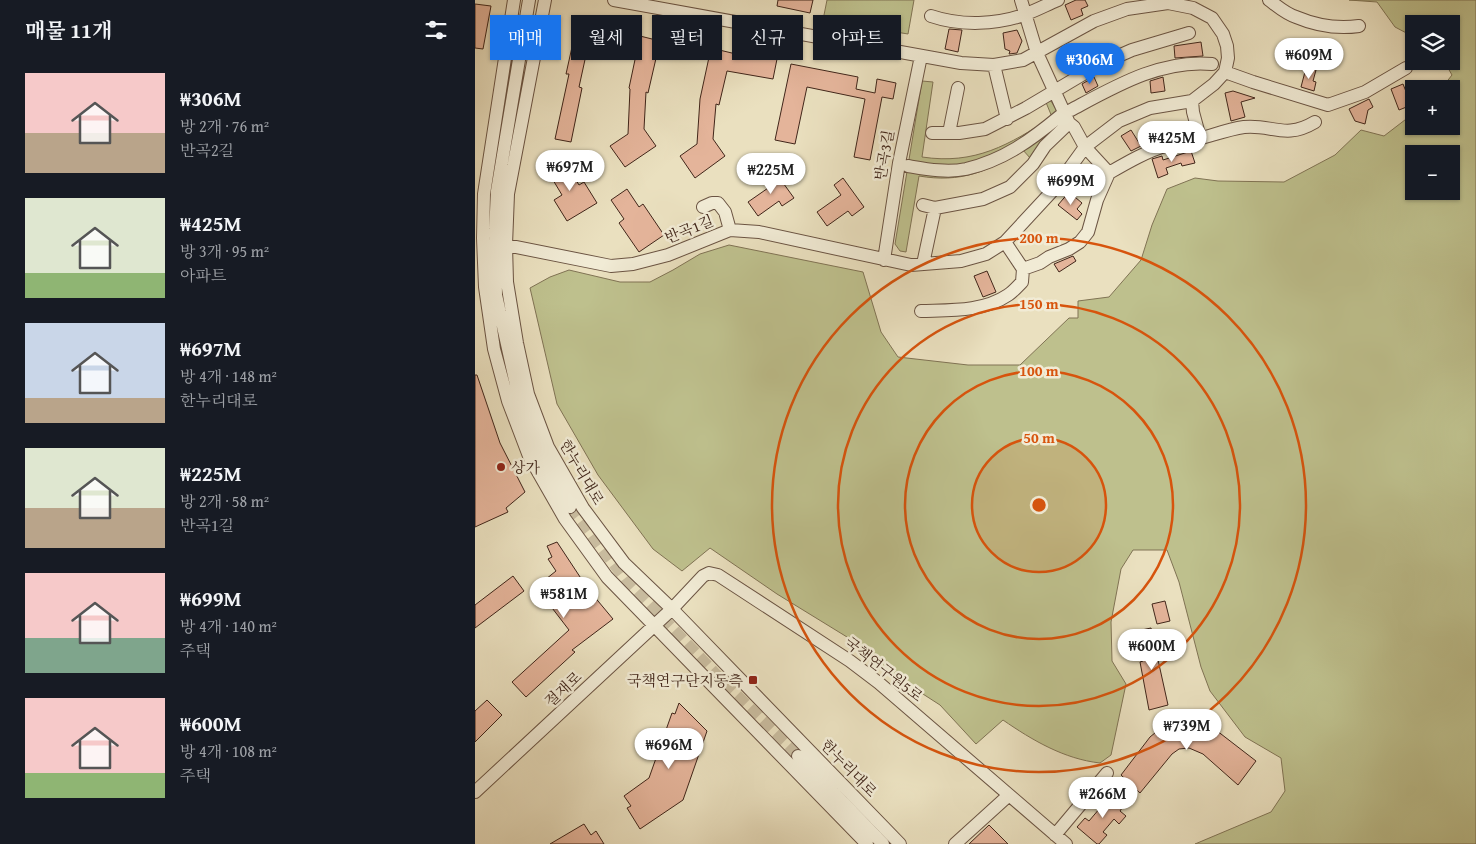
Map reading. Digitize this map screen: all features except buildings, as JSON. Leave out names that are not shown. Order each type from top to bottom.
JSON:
[{"type":"street","points":[[514,0],[479,238],[494,349],[508,401],[529,456],[565,520],[607,577],[867,844]]},
{"type":"street","points":[[529,0],[497,191],[495,233],[496,295],[521,407],[546,467],[570,507]]},
{"type":"street","name":"한누리대로","points":[[545,0],[508,194],[506,245],[507,282],[517,343],[528,394],[548,447],[583,508],[624,564],[672,609],[900,844]]},
{"type":"street","points":[[614,0],[659,4],[921,56],[968,64],[994,65],[1023,60],[1083,26],[1108,15],[1137,6],[1168,2],[1193,8],[1212,18],[1223,34],[1227,46],[1228,58],[1225,72],[1214,84],[1192,100],[1200,138]]},
{"type":"street","points":[[1021,0],[1037,53],[1067,116],[1085,147],[1109,173]]},
{"type":"street","points":[[931,16],[942,20],[971,23],[990,22],[1026,14],[1058,0]]},
{"type":"street","points":[[1269,0],[1294,17],[1314,23],[1345,28],[1359,26]]},
{"type":"street","points":[[932,133],[985,129],[1007,119],[1100,64],[1132,50],[1189,33]]},
{"type":"street","name":"반곡3길","points":[[885,260],[899,162],[921,56]]},
{"type":"street","points":[[908,166],[932,170],[965,169],[1001,157],[1116,86],[1143,74],[1183,64],[1197,62],[1212,64]]},
{"type":"street","points":[[994,65],[1007,119]]},
{"type":"street","points":[[1225,72],[1328,105],[1365,92],[1405,69]]},
{"type":"street","points":[[949,133],[958,88]]},
{"type":"street","name":"반곡1길","points":[[506,245],[611,266],[633,264],[668,255],[730,230],[759,232],[911,265],[961,261],[986,254],[1005,242],[1056,187],[1085,147],[1119,121],[1150,108],[1192,100]]},
{"type":"street","points":[[923,264],[929,207],[983,199],[1011,187],[1033,164],[1067,116]]},
{"type":"street","points":[[1023,268],[1040,263],[1080,242],[1088,232],[1097,200],[1109,173],[1149,151],[1169,144],[1244,127],[1258,127],[1274,131],[1295,130],[1315,122]]},
{"type":"street","points":[[703,206],[712,203],[717,204],[725,212],[730,230]]},
{"type":"street","points":[[921,311],[953,310],[982,306],[1009,294],[1022,282],[1023,268],[1005,242]]},
{"type":"street","name":"국책연구원5로","points":[[672,609],[703,576],[709,573],[718,575],[850,660],[879,682],[1066,844]]},
{"type":"street","name":"절재로","points":[[475,792],[672,609]]},
{"type":"street","points":[[798,756],[883,844]]},
{"type":"street","points":[[1055,835],[1107,774]]},
{"type":"street","points":[[955,844],[1009,795]]},
{"type":"green space","points":[[827,0],[914,0],[908,34],[901,33],[901,15],[824,15]]},
{"type":"green space","points":[[1349,0],[1476,0],[1476,844],[1195,844],[1271,812],[1285,791],[1281,758],[1245,737],[1210,691],[1201,667],[1179,582],[1167,550],[1133,550],[1121,569],[1111,622],[1112,661],[1126,684],[1111,755],[1100,763],[1061,753],[1025,735],[1003,720],[976,744],[940,705],[881,667],[847,637],[777,594],[710,548],[682,571],[653,549],[598,475],[557,404],[530,288],[550,277],[569,270],[620,282],[650,282],[700,254],[729,245],[863,272],[881,332],[898,357],[968,365],[1020,365],[1069,318],[1078,318],[1078,301],[1109,297],[1141,260],[1152,225],[1167,189],[1195,178],[1218,181],[1284,182],[1335,155],[1361,130],[1384,136],[1405,120],[1405,135],[1460,135],[1460,80],[1448,80],[1452,75],[1449,70],[1460,70],[1460,15],[1405,15],[1405,32],[1395,27],[1377,2]]},
{"type":"green space","points":[[922,81],[933,82],[922,157],[959,158],[975,155],[1006,144],[1052,117],[1045,100],[1051,101],[1064,123],[1031,159],[1022,149],[998,164],[973,174],[948,178],[919,176],[906,252],[900,251],[895,244]]},
{"type":"tunnel","points":[[570,507],[629,583],[721,680],[798,756]]},
{"type":"place","name":"상가","points":[[501,467]]},
{"type":"place","name":"국책연구단지동측","points":[[753,680]]}]
